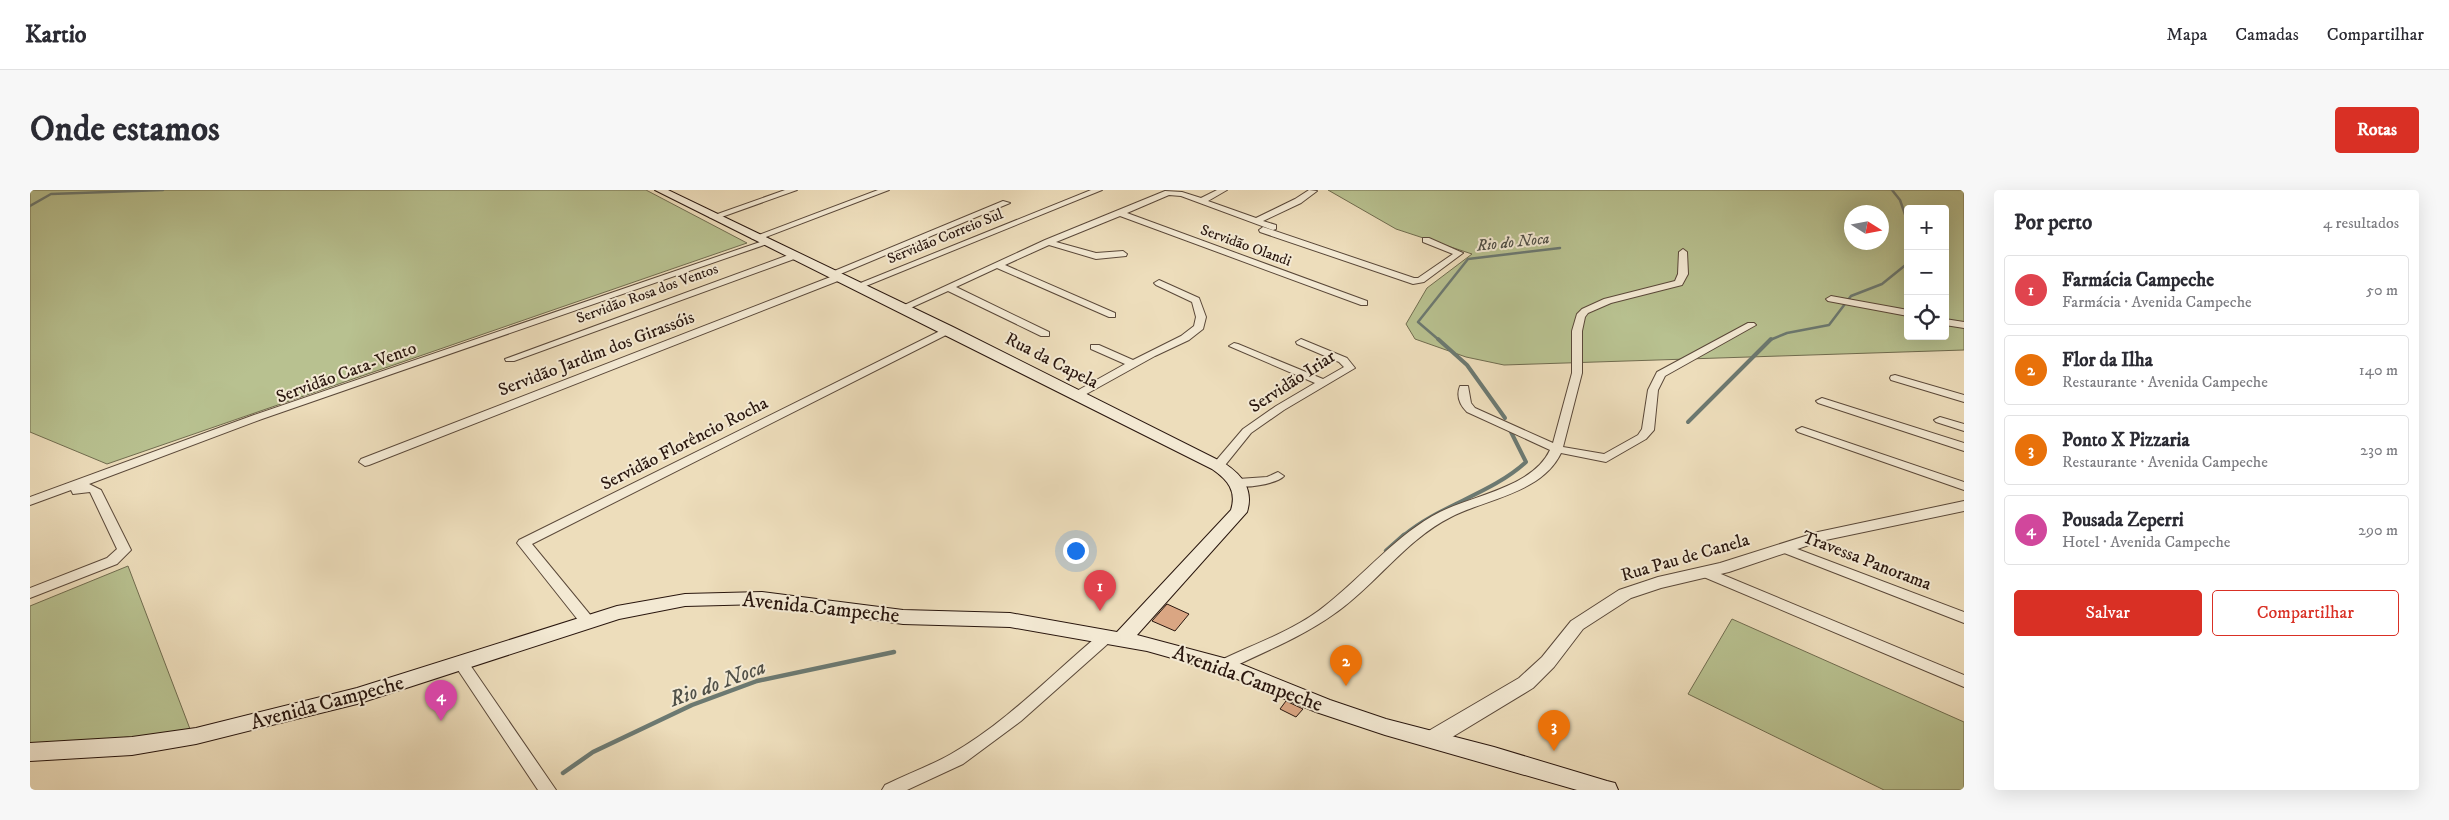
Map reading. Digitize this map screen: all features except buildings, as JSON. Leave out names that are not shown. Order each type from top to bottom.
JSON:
[{"type":"main road","name":"Rua da Capela","points":[[660,190],[713,218],[948,330],[1218,466],[1238,483]]},
{"type":"main road","points":[[1114,638],[1232,521],[1239,512],[1243,497],[1238,483]]},
{"type":"main road","name":"Avenida Campeche","points":[[30,752],[132,746],[196,736],[356,696],[587,620],[685,600],[754,598],[903,617],[1010,620],[1114,638],[1191,654],[1224,665],[1323,706],[1385,727],[1607,790]]},
{"type":"street","points":[[713,218],[793,190]]},
{"type":"street","name":"Servidão Cata-Vento","points":[[30,501],[761,240],[885,190]]},
{"type":"street","name":"Servidão Correio Sul","points":[[858,286],[1098,190]]},
{"type":"street","points":[[1204,202],[1223,190]]},
{"type":"street","points":[[1256,221],[1298,201],[1313,191]]},
{"type":"street","points":[[903,308],[1048,242],[1171,192],[1274,227]]},
{"type":"street","points":[[1204,202],[1210,210],[1217,213],[1309,247],[1413,280],[1421,280],[1459,253],[1426,240]]},
{"type":"street","name":"Servidão Jardim dos Girassóis","points":[[365,462],[836,276],[1006,203]]},
{"type":"street","name":"Servidão Olandi","points":[[1120,213],[1364,303]]},
{"type":"street","points":[[1048,242],[1096,256],[1122,254]]},
{"type":"street","points":[[1224,665],[1321,617],[1416,532],[1452,510],[1500,493],[1548,465],[1557,449],[1578,370],[1577,328],[1583,313],[1604,301],[1665,289],[1679,283],[1683,274],[1683,252]]},
{"type":"street","name":"Servidão Rosa dos Ventos","points":[[510,359],[794,256]]},
{"type":"street","points":[[997,265],[1112,315]]},
{"type":"street","points":[[1077,395],[1185,338],[1199,327],[1201,322],[1196,300],[1160,284]]},
{"type":"street","points":[[948,287],[1045,334]]},
{"type":"street","points":[[1831,299],[1904,313]]},
{"type":"street","points":[[1949,323],[1964,325]]},
{"type":"street","points":[[1464,388],[1465,404],[1472,410],[1557,449],[1606,458],[1642,436],[1648,430],[1653,390],[1661,374],[1751,324]]},
{"type":"street","name":"Servidão Florêncio Rocha","points":[[587,620],[524,543],[948,330]]},
{"type":"street","name":"Servidão Iriar","points":[[1218,466],[1247,431],[1280,408],[1350,368],[1343,360],[1301,342]]},
{"type":"street","points":[[1234,346],[1324,383]]},
{"type":"street","points":[[1095,347],[1133,364]]},
{"type":"street","points":[[1896,378],[1964,399]]},
{"type":"street","points":[[1822,401],[1964,447]]},
{"type":"street","points":[[1940,420],[1964,428]]},
{"type":"street","points":[[1802,430],[1964,486]]},
{"type":"street","points":[[1238,483],[1270,480],[1278,476]]},
{"type":"street","points":[[30,508],[87,487],[92,487],[124,550],[112,561],[30,593]]},
{"type":"street","name":"Rua Pau de Canela","points":[[1432,739],[1526,683],[1548,662],[1577,625],[1610,601],[1649,586],[1704,572],[1839,532],[1964,506]]},
{"type":"street","name":"Travessa Panorama","points":[[1784,548],[1964,618]]},
{"type":"street","points":[[1704,572],[1964,682]]},
{"type":"street","points":[[891,790],[942,767],[972,748],[1114,638]]},
{"type":"street","points":[[460,663],[547,790]]},
{"type":"green space","points":[[30,190],[646,190],[747,243],[107,464],[30,432]]},
{"type":"green space","points":[[1328,190],[1964,190],[1964,350],[1504,365],[1466,357],[1415,339],[1406,324],[1427,288],[1472,254],[1396,229]]},
{"type":"green space","points":[[128,566],[190,729],[109,741],[30,743],[30,606]]},
{"type":"green space","points":[[1732,619],[1964,722],[1964,790],[1884,790],[1688,694]]},
{"type":"waterway","points":[[30,206],[51,194],[163,190]]},
{"type":"waterway","points":[[1892,190],[1900,200],[1904,212]]},
{"type":"waterway","name":"Rio do Noca","points":[[1439,340],[1418,322],[1468,259],[1560,248]]},
{"type":"waterway","points":[[1770,340],[1787,333],[1829,325],[1851,296],[1882,284],[1904,266]]},
{"type":"waterway","name":"Rio do Noca","points":[[1438,339],[1467,365],[1505,418]]},
{"type":"waterway","points":[[1688,422],[1770,340]]},
{"type":"waterway","name":"Rio do Noca","points":[[1403,536],[1417,525],[1497,483],[1526,462],[1510,430]]},
{"type":"waterway","name":"Rio do Noca","points":[[1386,551],[1404,535]]},
{"type":"waterway","name":"Rio do Noca","points":[[563,773],[593,752],[692,705],[757,681],[894,652]]},
{"type":"place","name":"Farmácia Campeche","points":[[1100,611]]},
{"type":"place","name":"Flor da Ilha","points":[[1346,686]]},
{"type":"place","name":"Pousada Zeperri","points":[[441,721]]},
{"type":"place","name":"Ponto X Pizzaria","points":[[1554,751]]}]
